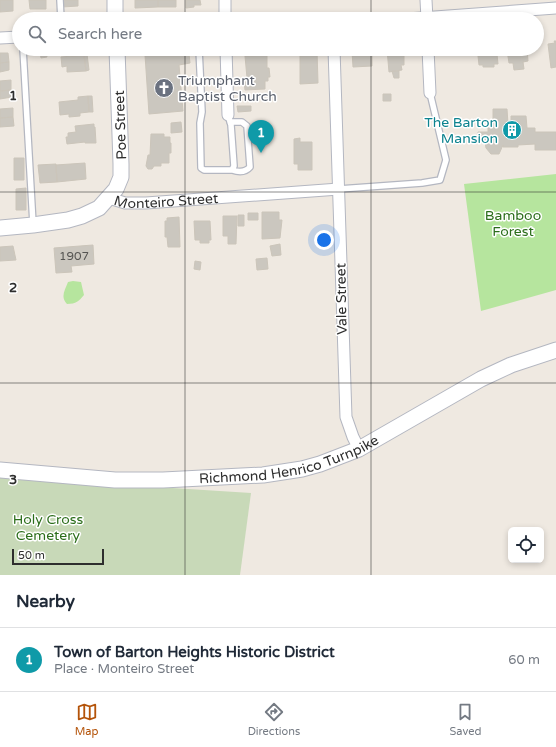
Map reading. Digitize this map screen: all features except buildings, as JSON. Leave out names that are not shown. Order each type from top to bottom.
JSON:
[{"type":"street","points":[[114,0],[115,12]]},
{"type":"street","points":[[225,0],[225,12]]},
{"type":"street","points":[[426,0],[427,12]]},
{"type":"street","points":[[504,12],[556,8]]},
{"type":"street","points":[[0,38],[12,37]]},
{"type":"street","name":"Poe Street","points":[[109,198],[116,189],[121,177],[117,56]]},
{"type":"street","points":[[226,56],[229,119]]},
{"type":"street","name":"Vale Street","points":[[334,56],[346,417],[348,427],[359,449]]},
{"type":"street","points":[[428,56],[430,93]]},
{"type":"street","name":"Monteiro Street","points":[[0,228],[33,226],[68,220],[82,216],[99,208],[109,198],[125,203],[146,203],[339,189]]},
{"type":"street","name":"Richmond Henrico Turnpike","points":[[0,470],[115,480],[224,478],[263,475],[296,470],[320,464],[359,449],[481,379],[511,365],[556,350]]},
{"type":"lane","points":[[60,0],[61,12]]},
{"type":"lane","points":[[23,56],[33,226]]},
{"type":"lane","points":[[199,56],[202,112],[200,122],[201,168],[204,170],[232,170],[237,172],[247,170],[250,167],[247,126],[242,122],[229,119],[234,166],[232,170]]},
{"type":"lane","points":[[339,189],[422,183],[440,180],[446,160],[430,93]]},
{"type":"green space","name":"Bamboo Forest","points":[[556,174],[556,290],[481,311],[464,184]]},
{"type":"green space","points":[[68,282],[81,282],[84,295],[77,302],[67,304],[63,296]]},
{"type":"green space","name":"Holy Cross Cemetery","points":[[0,477],[251,493],[240,575],[0,575]]},
{"type":"place","name":"Triumphant Baptist Church","points":[[164,88]]},
{"type":"place","name":"The Barton Mansion","points":[[512,130]]},
{"type":"place","name":"Town of Barton Heights Historic District","points":[[261,153]]}]
